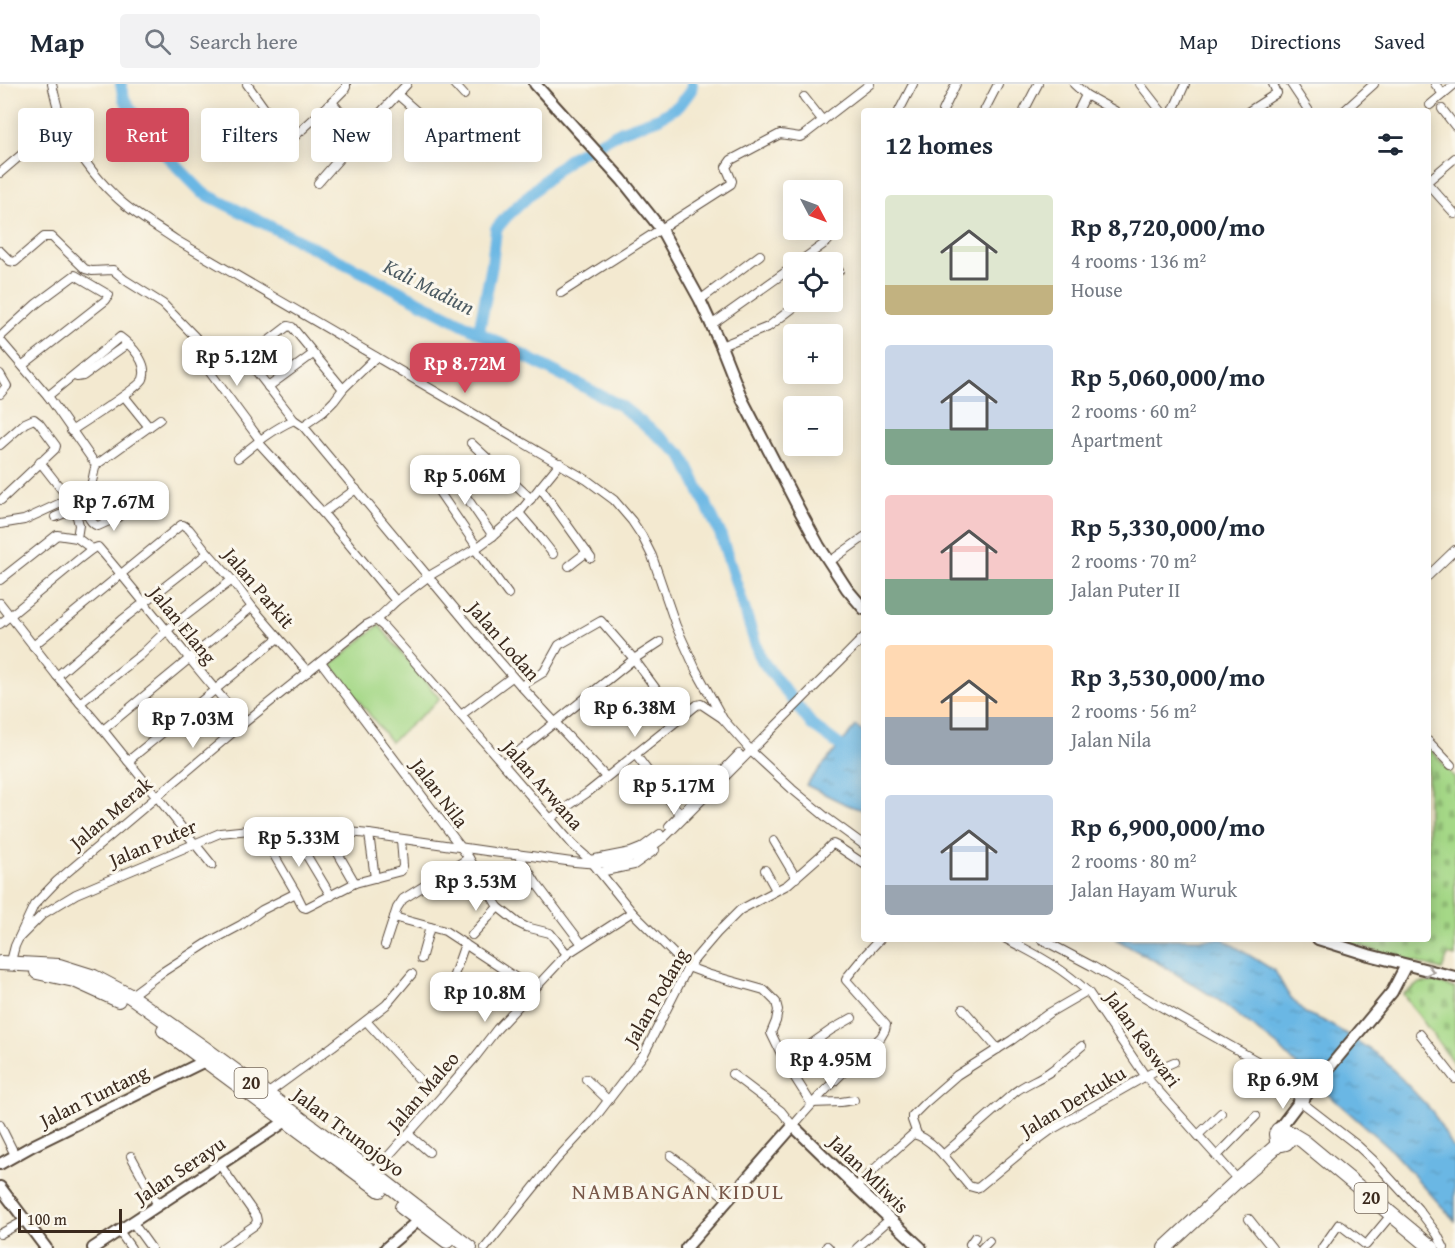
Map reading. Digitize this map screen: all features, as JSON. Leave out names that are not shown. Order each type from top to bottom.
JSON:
[{"type":"highway","name":"Jalan Trunojoyo","points":[[5,966],[58,966],[94,977],[130,996],[204,1048],[286,1121],[455,1248]]},
{"type":"highway","name":"Jalan Trunojoyo","points":[[5,966],[74,980],[113,996],[205,1061],[250,1088],[267,1094],[470,1248]]},
{"type":"highway","name":"20","points":[[1282,1136],[1311,1148],[1428,1247]]},
{"type":"highway","points":[[1165,1248],[1282,1136]]},
{"type":"main road","points":[[535,84],[578,130],[661,229],[700,300],[742,399],[800,511],[829,562],[861,605]]},
{"type":"main road","points":[[1327,942],[1455,977]]},
{"type":"main road","points":[[1282,1136],[1303,1099],[1392,992],[1406,965]]},
{"type":"main road","name":"Jalan Tuntang","points":[[0,1164],[205,1061]]},
{"type":"main road","name":"Jalan Serayu","points":[[93,1248],[286,1121]]},
{"type":"main road","points":[[686,1248],[793,1126]]},
{"type":"main road","name":"Jalan Mliwis","points":[[793,1126],[921,1248]]},
{"type":"main road","points":[[0,1186],[46,1248]]},
{"type":"main road","points":[[386,1248],[419,1220]]},
{"type":"street","points":[[52,84],[62,122],[90,168],[116,198],[143,218],[176,240],[560,463],[614,500],[632,520],[652,556],[676,626],[723,718]]},
{"type":"street","points":[[247,84],[289,140],[332,102],[345,89],[346,84]]},
{"type":"street","points":[[386,108],[407,84]]},
{"type":"street","points":[[454,84],[464,95]]},
{"type":"street","points":[[561,293],[731,184],[732,181],[726,167],[731,160],[780,134],[800,137],[804,135],[870,84]]},
{"type":"street","points":[[901,108],[913,84]]},
{"type":"street","points":[[944,108],[956,84]]},
{"type":"street","points":[[986,108],[998,84]]},
{"type":"street","points":[[1026,108],[1038,84]]},
{"type":"street","points":[[1074,84],[1086,95],[1110,108]]},
{"type":"street","points":[[1140,84],[1159,108]]},
{"type":"street","points":[[1174,108],[1185,84]]},
{"type":"street","points":[[1254,108],[1277,93],[1272,84]]},
{"type":"street","points":[[1291,84],[1307,108]]},
{"type":"street","points":[[1347,108],[1374,84]]},
{"type":"street","points":[[1435,84],[1443,94]]},
{"type":"street","points":[[1430,105],[1455,84]]},
{"type":"street","points":[[398,95],[413,108]]},
{"type":"street","points":[[1080,108],[1086,95]]},
{"type":"street","points":[[804,97],[823,122]]},
{"type":"street","points":[[332,102],[337,108]]},
{"type":"street","points":[[1442,110],[1455,126]]},
{"type":"street","points":[[0,173],[18,158]]},
{"type":"street","points":[[1431,180],[1455,158]]},
{"type":"street","points":[[318,183],[336,162]]},
{"type":"street","points":[[1431,186],[1455,214]]},
{"type":"street","points":[[0,251],[10,261],[15,262],[44,237],[52,237],[86,269],[114,270],[125,280],[163,304],[204,346],[198,356],[259,441],[396,601]]},
{"type":"street","points":[[813,252],[828,241]]},
{"type":"street","points":[[700,300],[760,255]]},
{"type":"street","points":[[711,325],[783,274]]},
{"type":"street","points":[[23,365],[109,295],[75,275],[36,304],[0,338],[48,396],[96,465]]},
{"type":"street","points":[[721,346],[768,327],[788,312]]},
{"type":"street","name":"Jalan Lodan","points":[[313,354],[290,326],[246,358],[294,420],[303,426],[512,676],[606,777]]},
{"type":"street","points":[[48,396],[118,339],[121,338],[141,359],[144,376],[142,382],[71,431]]},
{"type":"street","points":[[268,387],[313,354],[343,388]]},
{"type":"street","points":[[303,426],[323,412],[343,388],[376,357]]},
{"type":"street","points":[[0,374],[7,384],[0,394]]},
{"type":"street","points":[[124,396],[149,427]]},
{"type":"street","points":[[0,445],[25,423],[34,419],[56,446],[1,502]]},
{"type":"street","points":[[0,524],[24,520],[86,492],[92,486],[92,475],[96,465],[160,419]]},
{"type":"street","points":[[238,458],[284,424],[294,420]]},
{"type":"street","points":[[471,443],[531,499]]},
{"type":"street","points":[[40,462],[65,494]]},
{"type":"street","name":"Jalan Merak","points":[[5,966],[34,905],[66,873],[244,723],[366,625],[376,620],[396,601],[429,576],[493,536],[519,513],[560,463]]},
{"type":"street","points":[[431,480],[508,594]]},
{"type":"street","points":[[540,488],[589,555],[569,566]]},
{"type":"street","points":[[323,513],[356,489]]},
{"type":"street","points":[[463,492],[493,536]]},
{"type":"street","points":[[55,517],[80,506],[92,523],[98,525],[118,517],[129,507]]},
{"type":"street","points":[[0,580],[55,536],[77,538],[79,525],[75,509]]},
{"type":"street","points":[[519,513],[553,554]]},
{"type":"street","name":"Jalan Parkit","points":[[121,575],[181,525],[185,525],[308,672]]},
{"type":"street","name":"Jalan Elang","points":[[77,538],[95,548],[121,575],[244,723]]},
{"type":"street","points":[[829,562],[861,539]]},
{"type":"street","points":[[0,624],[95,548]]},
{"type":"street","points":[[1431,573],[1455,550]]},
{"type":"street","points":[[57,676],[208,553]]},
{"type":"street","points":[[33,646],[121,575]]},
{"type":"street","points":[[80,703],[142,654],[167,630],[232,580]]},
{"type":"street","points":[[0,603],[212,865]]},
{"type":"street","points":[[103,730],[252,607]]},
{"type":"street","name":"Jalan Arwana","points":[[376,620],[573,845],[600,872],[632,912],[688,967]]},
{"type":"street","points":[[521,686],[544,672],[559,645],[601,621],[634,660],[678,719]]},
{"type":"street","points":[[128,760],[278,638]]},
{"type":"street","points":[[591,862],[626,859],[641,854],[665,837],[861,640]]},
{"type":"street","points":[[504,764],[634,660],[660,642]]},
{"type":"street","name":"Jalan Nila","points":[[321,662],[469,858],[498,907],[518,923],[550,933],[567,954]]},
{"type":"street","points":[[461,715],[512,676]]},
{"type":"street","points":[[551,818],[689,710],[701,704],[723,718],[792,789],[861,843]]},
{"type":"street","points":[[1431,744],[1451,765]]},
{"type":"street","points":[[635,754],[680,814]]},
{"type":"street","points":[[591,862],[641,848],[661,833],[739,754]]},
{"type":"street","points":[[600,872],[634,865],[642,860],[669,839],[746,761]]},
{"type":"street","points":[[289,826],[331,896]]},
{"type":"street","name":"Jalan Puter","points":[[19,938],[43,914],[59,903],[109,879],[220,833],[289,826],[401,838],[500,853],[591,862]]},
{"type":"street","points":[[259,829],[305,908],[355,884],[402,870],[401,838]]},
{"type":"street","points":[[324,829],[355,884]]},
{"type":"street","points":[[369,834],[375,878]]},
{"type":"street","points":[[774,841],[796,878]]},
{"type":"street","name":"Jalan Podang","points":[[485,1248],[556,1160],[594,1119],[644,1053],[688,967],[721,929],[740,910],[787,885],[833,844],[861,862]]},
{"type":"street","points":[[518,854],[536,883],[582,944]]},
{"type":"street","points":[[385,945],[397,908],[403,899],[469,858]]},
{"type":"street","points":[[765,870],[776,890]]},
{"type":"street","points":[[130,996],[209,942],[241,925],[262,910],[296,893]]},
{"type":"street","points":[[472,935],[498,907]]},
{"type":"street","name":"Jalan Maleo","points":[[373,1173],[497,1029],[567,954],[632,912]]},
{"type":"street","points":[[394,917],[445,931],[533,989]]},
{"type":"street","points":[[421,958],[430,927]]},
{"type":"street","points":[[732,1074],[781,1111],[793,1126],[811,1103],[881,1037],[885,1030],[886,1025],[846,980],[877,942]]},
{"type":"street","name":"Jalan Kaswari","points":[[1011,942],[1048,960],[1087,991],[1146,1077],[1238,1180]]},
{"type":"street","points":[[1047,942],[1273,1070],[1373,1160],[1418,1209],[1437,1234],[1444,1248]]},
{"type":"street","points":[[454,975],[465,944]]},
{"type":"street","points":[[688,967],[764,990],[776,1002],[778,1010],[771,1034],[785,1062],[811,1103]]},
{"type":"street","points":[[267,1094],[366,1022],[386,1005],[412,974]]},
{"type":"street","points":[[856,1188],[910,1136],[917,1134],[912,1118],[925,1103],[957,1075],[999,1049],[1049,1013],[1087,991]]},
{"type":"street","points":[[963,1009],[999,1049]]},
{"type":"street","points":[[785,1062],[852,1018]]},
{"type":"street","points":[[366,1022],[418,1078]]},
{"type":"street","points":[[1420,1034],[1455,1079]]},
{"type":"street","points":[[943,1155],[1023,1086],[1051,1071],[1082,1046]]},
{"type":"street","name":"Jalan Derkuku","points":[[917,1134],[943,1155],[969,1186],[976,1188],[1051,1130],[1174,1062]]},
{"type":"street","points":[[586,1079],[608,1100]]},
{"type":"street","points":[[811,1103],[854,1100]]},
{"type":"street","points":[[1198,1135],[1221,1113]]},
{"type":"street","points":[[1217,1156],[1256,1116]]},
{"type":"street","points":[[0,1125],[15,1155]]},
{"type":"street","points":[[408,1134],[429,1152]]},
{"type":"street","points":[[131,1156],[158,1205]]},
{"type":"street","points":[[671,1156],[728,1199]]},
{"type":"street","points":[[220,1165],[256,1216],[255,1225],[222,1248]]},
{"type":"street","points":[[1322,1248],[1339,1224],[1366,1245],[1391,1215]]},
{"type":"street","points":[[857,1248],[890,1219]]},
{"type":"street","points":[[1249,1219],[1272,1248]]},
{"type":"street","points":[[0,1234],[26,1220]]},
{"type":"street","points":[[133,1223],[151,1248]]},
{"type":"street","points":[[119,1232],[131,1248]]},
{"type":"street","points":[[974,1248],[970,1244],[975,1238]]},
{"type":"street","points":[[982,1248],[989,1241]]},
{"type":"green space","points":[[379,625],[440,699],[391,742],[331,665]]},
{"type":"green space","points":[[1431,750],[1455,778],[1455,957],[1448,955],[1442,970],[1346,942],[1431,942]]},
{"type":"green space","points":[[1435,982],[1455,988],[1455,1065],[1403,994],[1420,983]]},
{"type":"water","points":[[856,726],[861,730],[861,810],[806,785]]},
{"type":"water","points":[[1120,942],[1228,942],[1275,971],[1288,994],[1305,1013],[1348,1035],[1382,1058],[1432,1111],[1455,1151],[1455,1221],[1388,1147],[1305,1074],[1281,1049],[1217,999]]},
{"type":"waterway","name":"Kali Madiun","points":[[121,84],[124,99],[153,142],[203,193],[370,276],[621,406],[682,455],[720,533],[760,658],[812,725],[861,761]]},
{"type":"waterway","points":[[479,331],[492,265],[496,229],[507,216],[572,157],[622,131],[659,118],[680,105],[691,90],[692,84]]},
{"type":"district","name":"NAMBANGAN KIDUL","points":[[678,1191]]}]
